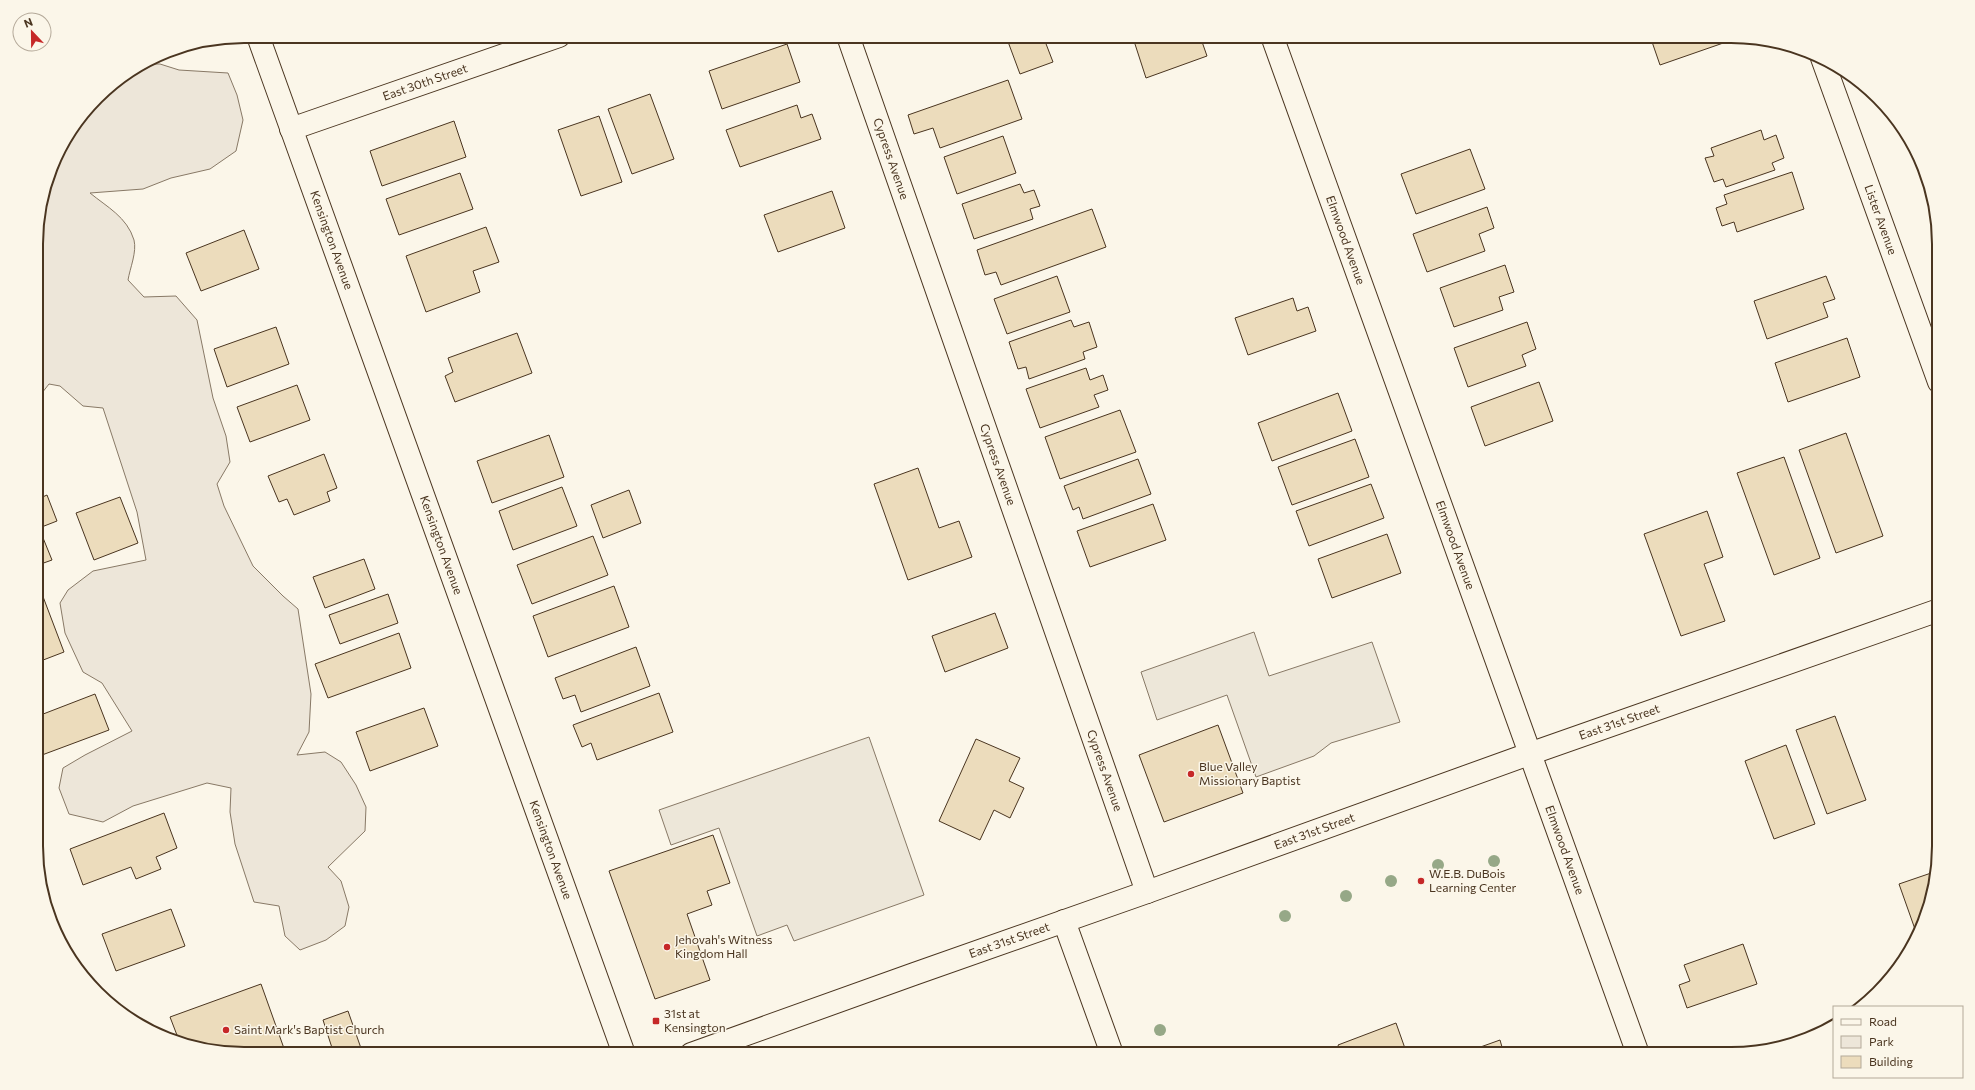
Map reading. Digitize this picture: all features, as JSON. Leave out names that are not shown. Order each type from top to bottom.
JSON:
[{"type":"street","name":"Kensington Avenue","points":[[260,43],[621,1047]]},
{"type":"street","name":"East 30th Street","points":[[291,129],[539,43]]},
{"type":"street","name":"Cypress Avenue","points":[[850,43],[1147,892]]},
{"type":"street","name":"Elmwood Avenue","points":[[1275,43],[1635,1047]]},
{"type":"street","name":"Lister Avenue","points":[[1825,67],[1932,365]]},
{"type":"street","name":"East 31st Street","points":[[711,1047],[1529,754],[1932,612]]},
{"type":"street","points":[[1064,921],[1109,1047]]},
{"type":"green space","points":[[155,64],[160,64],[179,70],[228,73],[237,95],[243,120],[236,151],[210,169],[171,178],[143,189],[90,193],[116,213],[131,232],[135,250],[128,280],[144,297],[176,296],[197,320],[213,398],[226,436],[230,462],[217,484],[224,506],[253,566],[298,609],[311,694],[309,732],[297,755],[325,752],[341,762],[356,785],[366,807],[365,831],[328,867],[341,881],[349,907],[345,926],[326,940],[300,950],[285,936],[279,906],[254,902],[235,844],[230,812],[231,788],[207,783],[133,806],[103,822],[69,814],[59,788],[63,768],[132,731],[102,683],[83,672],[65,633],[60,603],[68,590],[93,571],[146,560],[137,512],[103,408],[83,406],[60,386],[49,384],[43,392],[43,231],[50,192],[58,167],[70,143],[93,111],[111,93],[132,77]]},
{"type":"shaded area","points":[[1254,632],[1269,676],[1372,642],[1400,722],[1331,743],[1314,756],[1256,777],[1227,695],[1157,720],[1141,672]]},
{"type":"shaded area","points":[[869,737],[924,895],[794,941],[787,925],[757,936],[719,828],[671,845],[659,810]]},
{"type":"building","points":[[1008,43],[1046,43],[1053,62],[1020,74]]},
{"type":"building","points":[[1135,43],[1202,43],[1207,56],[1146,78]]},
{"type":"building","points":[[1652,43],[1723,43],[1660,65]]},
{"type":"building","points":[[787,44],[800,82],[722,109],[709,71]]},
{"type":"building","points":[[1008,80],[1022,119],[940,148],[933,128],[914,134],[908,115]]},
{"type":"building","points":[[650,94],[674,159],[632,174],[608,109]]},
{"type":"building","points":[[797,105],[801,118],[812,114],[821,139],[740,167],[726,130]]},
{"type":"building","points":[[599,116],[622,182],[581,196],[558,130]]},
{"type":"building","points":[[454,121],[466,157],[382,186],[370,151]]},
{"type":"building","points":[[1761,130],[1764,140],[1776,135],[1784,158],[1772,163],[1775,170],[1726,187],[1723,179],[1714,182],[1705,158],[1714,156],[1711,148]]},
{"type":"building","points":[[1003,136],[1016,173],[957,194],[944,157]]},
{"type":"building","points":[[1470,149],[1485,189],[1416,214],[1401,174]]},
{"type":"building","points":[[1792,172],[1804,209],[1737,232],[1734,222],[1722,226],[1716,208],[1727,204],[1724,195]]},
{"type":"building","points":[[460,173],[473,209],[399,235],[386,199]]},
{"type":"building","points":[[1020,184],[1024,193],[1034,190],[1040,206],[1030,209],[1033,219],[974,239],[962,204]]},
{"type":"building","points":[[832,191],[845,228],[778,252],[764,215]]},
{"type":"building","points":[[1487,207],[1494,228],[1479,234],[1485,251],[1427,272],[1413,234]]},
{"type":"building","points":[[1092,209],[1106,247],[1001,285],[996,272],[985,275],[977,250]]},
{"type":"building","points":[[486,227],[499,262],[473,271],[480,292],[426,312],[406,256]]},
{"type":"building","points":[[244,230],[259,269],[201,291],[186,253]]},
{"type":"building","points":[[1505,265],[1514,292],[1499,297],[1503,310],[1454,327],[1440,288]]},
{"type":"building","points":[[1057,276],[1070,312],[1007,334],[994,299]]},
{"type":"building","points":[[1826,276],[1835,299],[1823,303],[1828,317],[1767,339],[1754,301]]},
{"type":"building","points":[[1293,298],[1297,311],[1308,307],[1316,331],[1248,355],[1235,318]]},
{"type":"building","points":[[1071,320],[1074,327],[1089,322],[1097,347],[1083,352],[1085,359],[1029,379],[1026,367],[1018,369],[1009,342]]},
{"type":"building","points":[[1527,322],[1536,349],[1522,355],[1526,366],[1468,387],[1454,348]]},
{"type":"building","points":[[276,327],[289,364],[227,387],[214,349]]},
{"type":"building","points":[[517,333],[532,373],[455,402],[445,376],[453,372],[448,358]]},
{"type":"building","points":[[1847,338],[1860,377],[1788,402],[1775,363]]},
{"type":"building","points":[[1086,368],[1090,380],[1103,375],[1108,390],[1094,395],[1099,407],[1040,428],[1026,389]]},
{"type":"building","points":[[1539,382],[1553,421],[1485,446],[1471,407]]},
{"type":"building","points":[[297,385],[310,420],[250,442],[237,407]]},
{"type":"building","points":[[1338,393],[1352,431],[1272,461],[1258,423]]},
{"type":"building","points":[[1120,410],[1136,452],[1060,479],[1045,437]]},
{"type":"building","points":[[1846,433],[1883,536],[1836,553],[1799,450]]},
{"type":"building","points":[[549,435],[564,477],[492,503],[477,461]]},
{"type":"building","points":[[1355,439],[1369,477],[1292,505],[1278,467]]},
{"type":"building","points":[[324,454],[337,488],[327,492],[330,501],[294,515],[287,499],[279,502],[268,476]]},
{"type":"building","points":[[1784,457],[1820,558],[1774,575],[1737,473]]},
{"type":"building","points":[[1138,459],[1151,494],[1083,519],[1079,507],[1073,510],[1064,486]]},
{"type":"building","points":[[918,468],[939,528],[959,521],[972,557],[908,580],[874,484]]},
{"type":"building","points":[[1371,484],[1384,518],[1309,546],[1296,511]]},
{"type":"building","points":[[562,487],[577,526],[513,550],[499,511]]},
{"type":"building","points":[[629,490],[641,523],[603,538],[591,505]]},
{"type":"building","points":[[47,495],[57,521],[43,526],[43,497]]},
{"type":"building","points":[[120,497],[138,543],[94,560],[76,513]]},
{"type":"building","points":[[1153,504],[1166,540],[1090,567],[1077,531]]},
{"type":"building","points":[[1707,511],[1723,557],[1704,564],[1725,621],[1681,636],[1644,534]]},
{"type":"building","points":[[1387,534],[1401,573],[1332,598],[1318,559]]},
{"type":"building","points":[[593,536],[608,575],[532,604],[517,565]]},
{"type":"building","points":[[43,538],[52,560],[43,563]]},
{"type":"building","points":[[364,559],[375,589],[325,608],[313,577]]},
{"type":"building","points":[[614,586],[629,627],[548,657],[533,616]]},
{"type":"building","points":[[388,594],[398,623],[340,644],[329,615]]},
{"type":"building","points":[[43,597],[64,652],[43,660]]},
{"type":"building","points":[[995,613],[1008,648],[945,672],[932,636]]},
{"type":"building","points":[[399,633],[411,668],[328,698],[315,664]]},
{"type":"building","points":[[636,647],[650,686],[581,712],[575,695],[563,699],[555,678]]},
{"type":"building","points":[[659,693],[673,732],[597,760],[591,743],[582,747],[573,725]]},
{"type":"building","points":[[95,694],[109,730],[43,755],[43,714]]},
{"type":"building","points":[[424,708],[438,746],[370,771],[356,732]]},
{"type":"building","points":[[1835,716],[1866,800],[1827,814],[1796,730]]},
{"type":"building","name":"Blue Valley Missionary Baptist","points":[[1218,725],[1243,793],[1164,822],[1139,755]]},
{"type":"building","points":[[976,739],[1020,758],[1009,781],[1024,788],[1010,818],[994,810],[980,840],[939,821]]},
{"type":"building","points":[[1786,745],[1815,824],[1774,839],[1745,761]]},
{"type":"building","points":[[164,813],[177,848],[156,857],[161,869],[136,879],[131,867],[83,885],[70,849]]},
{"type":"building","name":"Jehovah's Witness Kingdom Hall","points":[[713,835],[730,883],[707,891],[712,905],[687,914],[710,980],[655,999],[609,871]]},
{"type":"building","points":[[1930,873],[1925,898],[1915,928],[1899,884]]},
{"type":"building","points":[[171,909],[185,946],[116,971],[102,934]]},
{"type":"building","points":[[1743,944],[1757,984],[1687,1008],[1679,985],[1690,981],[1684,965]]},
{"type":"building","name":"Saint Mark's Baptist Church","points":[[261,984],[284,1047],[231,1047],[192,1040],[177,1035],[170,1017]]},
{"type":"building","points":[[348,1011],[361,1047],[332,1047],[323,1020]]},
{"type":"building","points":[[1396,1023],[1405,1047],[1339,1047],[1338,1045]]},
{"type":"building","points":[[1500,1040],[1502,1047],[1480,1047]]},
{"type":"place","name":"Blue Valley Missionary Baptist","points":[[1191,774]]},
{"type":"place","name":"W.E.B. DuBois Learning Center","points":[[1421,881]]},
{"type":"place","name":"Jehovah's Witness Kingdom Hall","points":[[667,947]]},
{"type":"place","name":"31st at Kensington","points":[[656,1021]]},
{"type":"place","name":"Saint Mark's Baptist Church","points":[[226,1030]]}]
